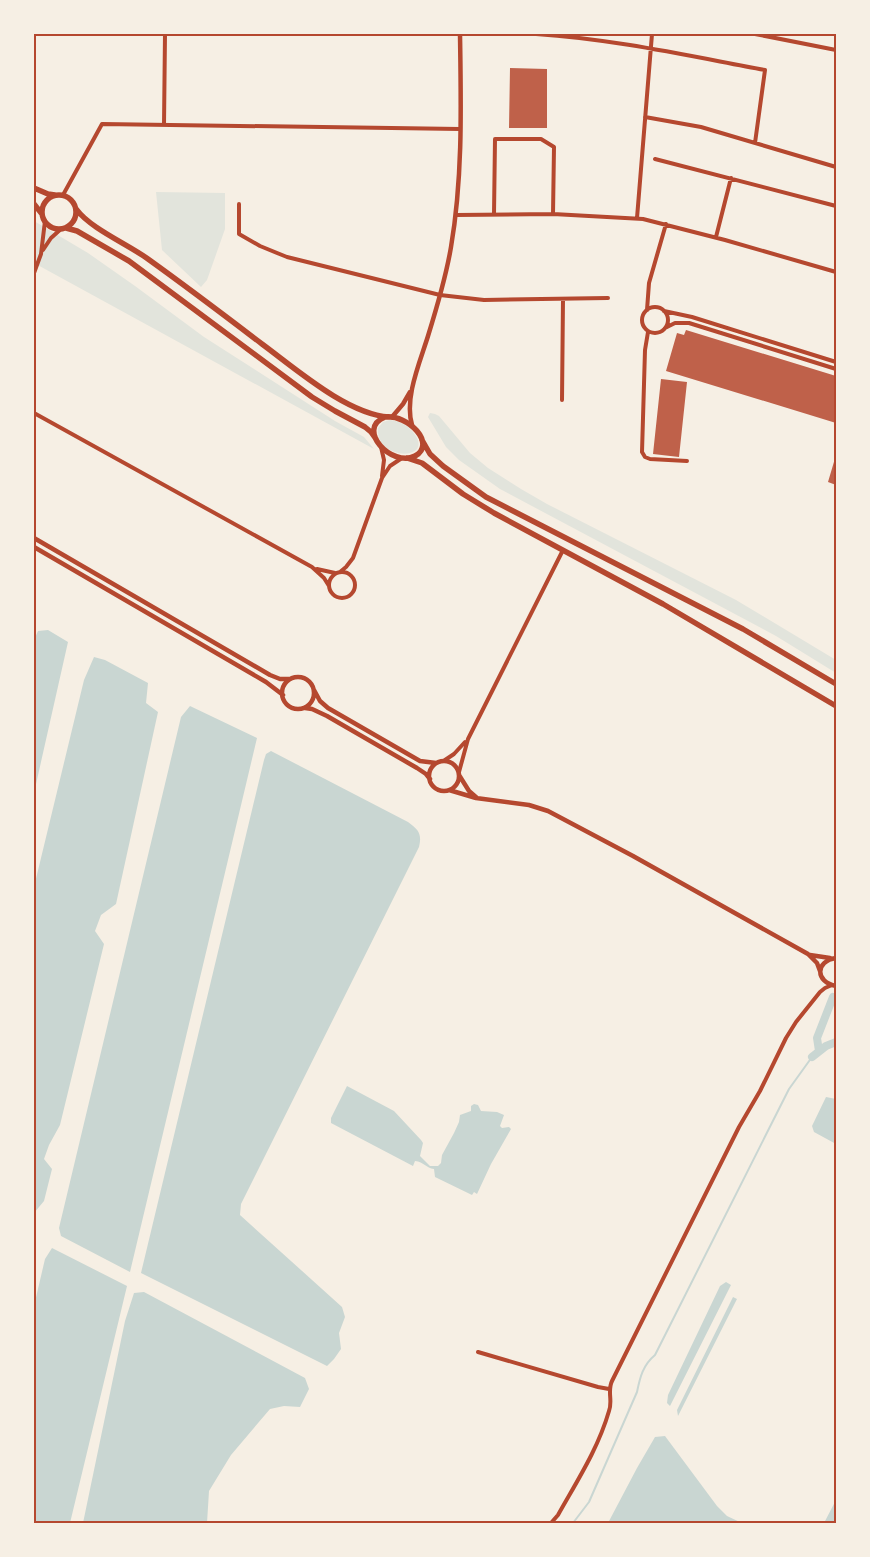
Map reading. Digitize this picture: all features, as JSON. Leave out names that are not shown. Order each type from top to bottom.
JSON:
[{"type":"highway","points":[[34,188],[48,194],[70,197],[83,218],[150,260],[327,391],[367,413],[403,419],[412,425],[430,454],[443,466],[486,497],[743,629],[836,684]]},
{"type":"highway","points":[[42,214],[44,203],[48,198],[55,195]]},
{"type":"highway","points":[[34,204],[52,228],[77,231],[129,261],[312,397],[367,428],[381,447],[393,456],[422,463],[479,504],[663,604],[836,706]]},
{"type":"highway","points":[[63,228],[73,223],[77,210]]},
{"type":"highway","points":[[376,439],[374,431],[376,424],[382,419],[390,417]]},
{"type":"highway","points":[[405,458],[414,456],[420,451],[422,440]]},
{"type":"street","points":[[79,34],[165,34],[164,125]]},
{"type":"street","points":[[412,425],[410,412],[412,389],[440,296],[456,214],[460,129],[460,34]]},
{"type":"street","points":[[536,34],[651,49],[765,70],[755,143]]},
{"type":"street","points":[[637,218],[652,34]]},
{"type":"street","points":[[755,34],[836,50]]},
{"type":"street","points":[[645,117],[692,125],[836,167]]},
{"type":"street","points":[[63,195],[102,124],[460,129]]},
{"type":"street","points":[[494,214],[495,139],[541,139],[554,147],[554,214]]},
{"type":"street","points":[[655,158],[836,206]]},
{"type":"street","points":[[716,237],[731,178]]},
{"type":"street","points":[[239,204],[239,234],[269,251],[317,266],[440,296],[484,300],[608,298]]},
{"type":"street","points":[[456,214],[554,214],[637,218],[716,237],[836,272]]},
{"type":"street","points":[[34,274],[41,254],[45,221]]},
{"type":"street","points":[[666,224],[649,283],[647,310],[642,320],[644,328],[648,332],[657,333],[675,323],[689,323],[836,369]]},
{"type":"street","points":[[41,254],[51,238],[63,228]]},
{"type":"street","points":[[562,400],[563,299]]},
{"type":"street","points":[[647,310],[655,308],[692,317],[836,362]]},
{"type":"street","points":[[664,311],[668,320],[665,328]]},
{"type":"street","points":[[648,332],[645,350],[642,452],[645,457],[653,460],[687,461]]},
{"type":"street","points":[[390,417],[403,404],[412,389]]},
{"type":"street","points":[[34,413],[312,567],[326,572],[344,572],[352,576]]},
{"type":"street","points":[[381,447],[384,460],[382,478]]},
{"type":"street","points":[[352,558],[352,576],[355,588],[346,598],[342,599],[330,592],[330,580],[347,566],[352,558],[382,478],[390,466],[405,458]]},
{"type":"street","points":[[34,538],[270,675],[280,679],[305,678],[309,681],[317,697],[328,708],[420,761],[436,763],[446,760],[459,750],[468,738],[563,550]]},
{"type":"street","points":[[34,547],[266,682],[283,695]]},
{"type":"street","points":[[312,567],[324,578],[329,586]]},
{"type":"street","points":[[289,679],[283,688],[283,695],[286,703],[290,706],[319,712],[426,774],[430,779]]},
{"type":"street","points":[[305,708],[312,700],[314,690]]},
{"type":"street","points":[[449,790],[458,783],[468,738]]},
{"type":"street","points":[[446,760],[455,764],[469,791],[481,799]]},
{"type":"street","points":[[436,763],[430,771],[430,779],[436,789],[441,791],[449,790],[481,799],[535,806],[557,815],[808,954],[815,961],[823,980],[820,992],[786,1038],[760,1091],[739,1127],[612,1381],[609,1389],[611,1398],[610,1410],[594,1452],[558,1515],[551,1523]]},
{"type":"street","points":[[808,954],[835,958]]},
{"type":"street","points":[[820,971],[825,962],[835,958]]},
{"type":"street","points":[[823,980],[834,985]]},
{"type":"street","points":[[820,992],[834,985]]},
{"type":"street","points":[[478,1352],[598,1388],[609,1389]]},
{"type":"shaded area","points":[[156,192],[225,193],[225,229],[207,280],[201,287],[162,250]]},
{"type":"shaded area","points":[[34,221],[88,253],[204,337],[335,421],[364,437],[374,449],[34,263]]},
{"type":"shaded area","points":[[430,413],[439,416],[470,453],[488,468],[547,504],[736,600],[836,660],[836,673],[776,636],[500,489],[459,460],[446,447],[428,417]]},
{"type":"shaded area","points":[[390,420],[409,427],[418,442],[417,448],[412,452],[403,454],[394,452],[386,447],[380,439],[378,428],[383,422]]},
{"type":"shaded area","points":[[48,630],[68,642],[34,793],[34,640],[38,631]]},
{"type":"shaded area","points":[[94,657],[105,660],[148,683],[146,703],[158,712],[116,904],[101,915],[95,931],[104,944],[60,1125],[44,1159],[52,1169],[44,1201],[34,1213],[34,887],[84,680]]},
{"type":"shaded area","points":[[190,706],[257,738],[130,1272],[61,1236],[59,1228],[181,717]]},
{"type":"shaded area","points":[[271,751],[408,822],[415,827],[420,835],[419,847],[241,1204],[240,1215],[342,1307],[345,1317],[339,1333],[341,1349],[327,1366],[141,1273],[264,760],[266,754]]},
{"type":"shaded area","points":[[347,1086],[394,1111],[423,1143],[420,1156],[430,1166],[438,1166],[441,1163],[442,1155],[459,1122],[460,1115],[471,1111],[471,1106],[474,1104],[478,1105],[481,1111],[497,1112],[504,1115],[500,1126],[511,1129],[477,1194],[474,1192],[472,1195],[435,1177],[434,1169],[415,1161],[413,1166],[331,1123],[331,1118]]},
{"type":"shaded area","points":[[826,1097],[836,1099],[836,1144],[814,1132],[812,1126]]},
{"type":"shaded area","points":[[52,1248],[127,1286],[70,1523],[34,1523],[34,1306],[45,1259]]},
{"type":"shaded area","points":[[726,1282],[731,1285],[670,1406],[667,1403],[668,1395],[720,1286]]},
{"type":"shaded area","points":[[144,1292],[305,1378],[309,1389],[300,1407],[284,1406],[270,1409],[231,1455],[209,1491],[207,1523],[83,1523],[125,1321],[134,1293]]},
{"type":"shaded area","points":[[733,1297],[737,1299],[678,1416],[677,1410]]},
{"type":"shaded area","points":[[665,1436],[717,1506],[727,1516],[742,1523],[608,1523],[655,1437]]},
{"type":"shaded area","points":[[836,1500],[836,1523],[824,1523]]},
{"type":"building","points":[[510,68],[547,69],[547,128],[509,128]]},
{"type":"building","points":[[686,330],[836,376],[836,423],[666,371],[677,333],[684,335]]},
{"type":"building","points":[[661,379],[687,382],[679,457],[653,454]]},
{"type":"building","points":[[836,455],[836,485],[828,482]]},
{"type":"waterway","points":[[819,1051],[817,1038],[833,997]]},
{"type":"waterway","points":[[812,1057],[826,1046],[836,1042]]},
{"type":"waterway","points":[[573,1523],[589,1502],[637,1392],[645,1367],[655,1355],[789,1089],[812,1057]]}]
